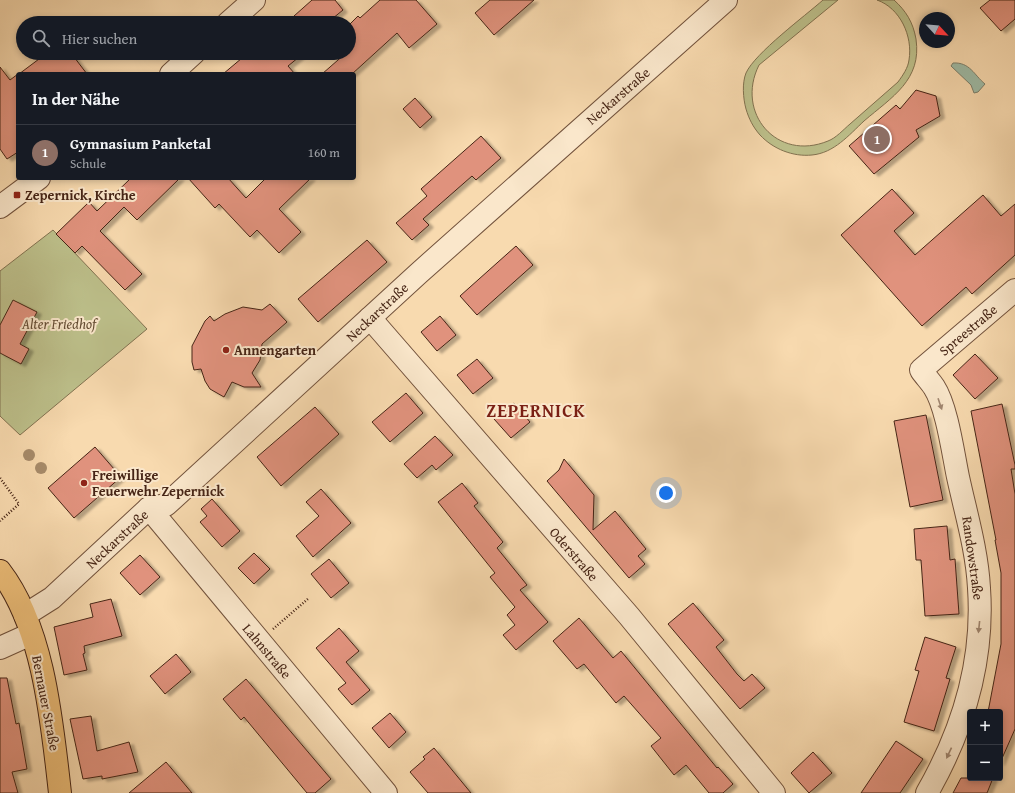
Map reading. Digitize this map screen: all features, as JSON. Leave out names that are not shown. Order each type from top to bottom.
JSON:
[{"type":"main road","name":"Bernauer Straße","points":[[0,571],[9,583],[28,624],[43,674],[60,793]]},
{"type":"street","points":[[236,16],[254,0]]},
{"type":"street","name":"Neckarstraße","points":[[0,648],[28,624],[52,598],[149,508],[166,505],[370,318],[726,0]]},
{"type":"street","points":[[172,72],[186,60]]},
{"type":"street","points":[[0,207],[36,180]]},
{"type":"street","name":"Spreestraße","points":[[921,370],[1015,290]]},
{"type":"street","name":"Oderstraße","points":[[370,318],[629,616],[774,793]]},
{"type":"street","name":"Randowstraße","points":[[921,370],[934,388],[946,421],[974,547],[979,586],[980,616],[973,670],[963,716],[943,766],[927,793]]},
{"type":"street","name":"Lahnstraße","points":[[149,508],[258,641],[386,793]]},
{"type":"path","points":[[0,478],[19,504],[0,521]]},
{"type":"path","points":[[258,641],[309,598]]},
{"type":"green space","points":[[823,0],[838,0],[759,65],[753,83],[752,100],[757,116],[765,129],[777,139],[792,145],[809,146],[831,140],[898,82],[906,69],[909,60],[910,51],[907,33],[898,16],[892,9],[877,0],[894,0],[902,8],[911,22],[915,33],[917,53],[910,77],[903,86],[847,137],[834,147],[820,154],[798,155],[777,148],[765,140],[755,129],[746,109],[743,86],[746,73],[759,55]]},
{"type":"green space","name":"Alter Friedhof","points":[[53,230],[147,329],[20,435],[0,416],[0,271]]},
{"type":"shaded area","points":[[953,63],[959,63],[968,67],[985,84],[978,92],[974,93],[971,85],[951,66]]},
{"type":"building","points":[[312,0],[335,0],[343,10],[336,16],[294,16]]},
{"type":"building","points":[[380,0],[416,0],[437,24],[409,48],[397,33],[354,72],[324,72],[338,60],[356,60],[356,18],[358,16],[360,18]]},
{"type":"building","points":[[490,0],[534,0],[494,35],[475,13]]},
{"type":"building","points":[[990,0],[1015,0],[1015,19],[1001,31],[980,8]]},
{"type":"building","points":[[38,60],[76,60],[85,72],[22,72]]},
{"type":"building","points":[[240,60],[295,60],[288,66],[293,72],[225,72]]},
{"type":"building","points":[[0,67],[10,80],[16,76],[16,153],[7,159],[0,149]]},
{"type":"building","points":[[916,90],[936,96],[940,116],[916,130],[919,137],[874,174],[849,146],[896,105],[900,109]]},
{"type":"building","points":[[415,98],[432,117],[420,128],[403,109]]},
{"type":"building","points":[[481,136],[501,158],[476,180],[472,176],[423,219],[429,225],[412,240],[396,223],[427,196],[421,189]]},
{"type":"building","points":[[129,180],[178,180],[137,220],[124,207],[100,231],[142,274],[125,290],[82,246],[75,253],[56,234],[89,202],[97,211]]},
{"type":"building","points":[[190,180],[230,180],[246,198],[264,180],[309,180],[279,209],[301,232],[279,253],[257,230],[250,237],[219,204],[215,208]]},
{"type":"building","points":[[892,189],[914,213],[894,231],[915,255],[983,195],[1001,216],[1015,204],[1015,255],[972,294],[966,287],[922,326],[841,235]]},
{"type":"building","points":[[367,240],[387,262],[318,322],[298,299]]},
{"type":"building","points":[[516,246],[533,265],[477,315],[460,296]]},
{"type":"building","points":[[13,300],[37,312],[20,344],[29,349],[21,364],[0,353],[0,325]]},
{"type":"building","name":"Annengarten","points":[[270,304],[287,322],[262,344],[260,360],[252,373],[261,387],[244,387],[232,382],[224,397],[210,389],[205,381],[201,369],[194,370],[192,362],[192,346],[205,321],[210,316],[214,321],[225,314],[243,307],[262,310]]},
{"type":"building","points":[[440,316],[456,335],[437,351],[421,332]]},
{"type":"building","points":[[975,354],[998,378],[975,399],[953,375]]},
{"type":"building","points":[[477,359],[493,378],[473,394],[457,375]]},
{"type":"building","points":[[406,393],[423,413],[390,442],[372,422]]},
{"type":"building","points":[[514,403],[530,422],[511,438],[494,419]]},
{"type":"building","points":[[1002,404],[1015,465],[1015,469],[1011,469],[1015,494],[1015,729],[1003,756],[1003,709],[989,709],[1001,644],[1001,573],[971,411]]},
{"type":"building","points":[[315,407],[339,434],[281,486],[257,457]]},
{"type":"building","points":[[926,415],[943,500],[910,507],[894,421]]},
{"type":"building","points":[[435,436],[453,455],[436,470],[432,465],[417,478],[404,464]]},
{"type":"building","name":"Freiwillige Feuerwehr Zepernick","points":[[95,447],[121,477],[74,518],[48,488]]},
{"type":"building","points":[[564,459],[594,495],[593,530],[615,511],[646,549],[638,556],[645,564],[629,578],[547,481],[559,470]]},
{"type":"building","points":[[462,483],[478,503],[474,506],[503,542],[497,548],[527,585],[520,590],[548,622],[516,650],[503,635],[515,625],[507,615],[515,607],[490,577],[495,573],[438,502]]},
{"type":"building","points":[[321,489],[351,523],[313,557],[296,536],[319,516],[306,502]]},
{"type":"building","points":[[212,499],[240,531],[222,547],[200,522],[207,516],[201,509]]},
{"type":"building","points":[[947,526],[950,560],[955,559],[959,614],[925,616],[921,560],[916,560],[914,529]]},
{"type":"building","points":[[254,553],[270,569],[254,584],[238,568]]},
{"type":"building","points":[[140,555],[160,577],[140,595],[120,573]]},
{"type":"building","points":[[329,559],[349,583],[331,598],[311,574]]},
{"type":"building","points":[[111,599],[122,636],[84,646],[85,653],[83,654],[87,670],[64,675],[54,627],[93,617],[90,604]]},
{"type":"building","points":[[693,603],[724,640],[716,647],[737,674],[744,681],[752,674],[765,688],[740,709],[668,624]]},
{"type":"building","points":[[579,618],[613,658],[621,651],[717,768],[718,767],[733,784],[723,793],[709,793],[686,765],[674,775],[651,746],[661,738],[624,696],[616,703],[584,664],[577,669],[553,641]]},
{"type":"building","points":[[339,628],[359,651],[346,662],[370,690],[352,705],[338,689],[346,683],[316,648]]},
{"type":"building","points":[[925,637],[956,647],[946,678],[950,679],[934,731],[904,722],[919,671],[915,670]]},
{"type":"building","points":[[176,654],[191,672],[165,694],[150,676]]},
{"type":"building","points":[[0,678],[7,678],[16,724],[19,723],[27,769],[12,772],[18,793],[0,793]]},
{"type":"building","points":[[246,679],[331,779],[315,793],[307,793],[244,717],[241,720],[223,699]]},
{"type":"building","points":[[390,713],[406,732],[389,748],[372,728]]},
{"type":"building","points":[[91,716],[97,751],[129,742],[138,772],[102,779],[102,776],[83,779],[70,719]]},
{"type":"building","points":[[896,741],[923,759],[900,793],[861,793]]},
{"type":"building","points":[[434,748],[471,793],[428,793],[410,772],[425,759],[423,757]]},
{"type":"building","points":[[813,752],[832,773],[809,793],[791,773]]},
{"type":"building","points":[[166,762],[192,793],[129,793]]},
{"type":"building","points":[[961,778],[967,778],[967,781],[992,781],[987,793],[953,793]]},
{"type":"place","name":"Gymnasium Panketal","points":[[877,139]]},
{"type":"place","name":"Zepernick, Kirche","points":[[17,195]]},
{"type":"place","name":"Annengarten","points":[[226,350]]},
{"type":"place","name":"Freiwillige Feuerwehr Zepernick","points":[[84,483]]},
{"type":"district","name":"ZEPERNICK","points":[[536,411]]}]
